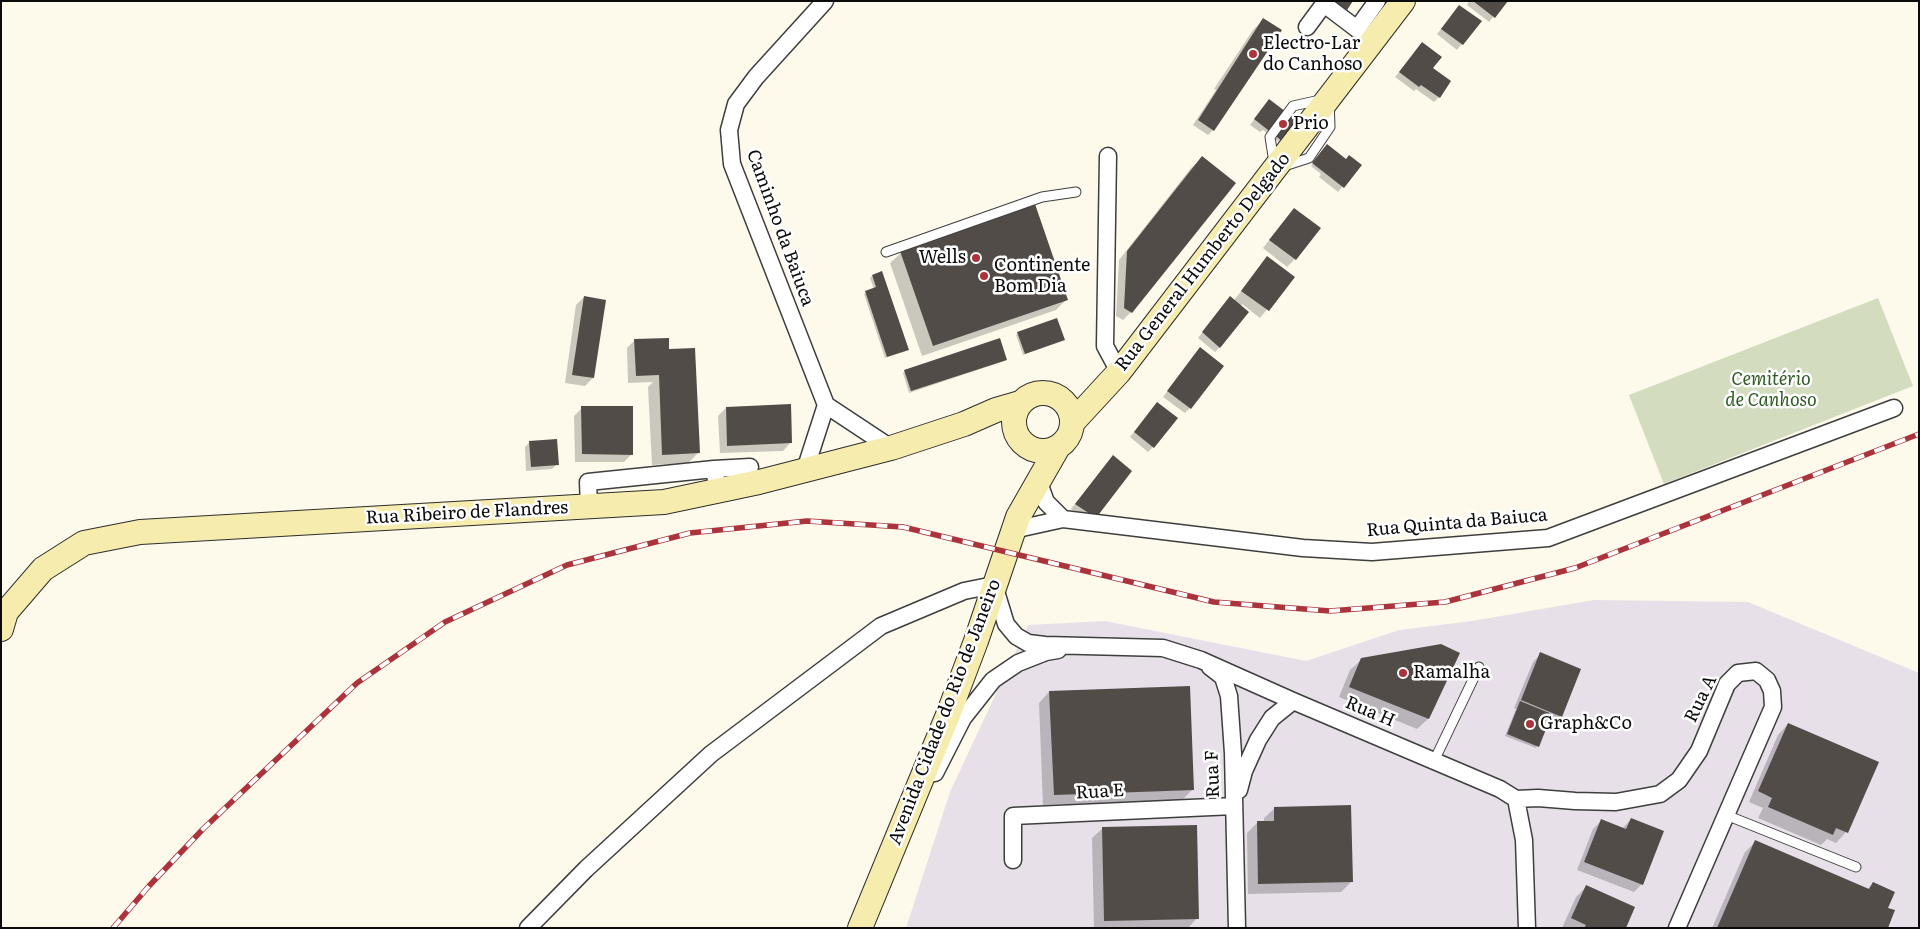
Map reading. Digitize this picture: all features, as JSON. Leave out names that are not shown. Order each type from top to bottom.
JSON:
[{"type":"main road","name":"Rua General Humberto Delgado","points":[[1072,423],[1119,372],[1275,170],[1329,98],[1364,35],[1403,1]]},
{"type":"main road","name":"Rua Ribeiro de Flandres","points":[[1,629],[6,612],[43,569],[84,543],[140,532],[664,502],[716,480],[804,470],[891,448],[964,424],[996,410],[1020,403],[1026,398],[1041,392],[1057,396],[1087,387],[1119,372]]},
{"type":"main road","points":[[1023,506],[1058,447],[1070,433],[1072,423],[1069,408],[1057,396]]},
{"type":"main road","points":[[1020,403],[1015,411],[1013,420],[1025,454],[1029,474],[1023,506]]},
{"type":"main road","name":"Rua Ribeiro de Flandres","points":[[964,424],[1016,433],[1023,444],[1031,449],[1049,451],[1058,447]]},
{"type":"main road","name":"Avenida Cidade do Rio de Janeiro","points":[[860,928],[948,715],[1011,534],[1023,506]]},
{"type":"main road","name":"Avenida Cidade do Rio de Janeiro","points":[[856,928],[877,888]]},
{"type":"street","name":"Caminho da Baiuca","points":[[824,1],[756,78],[736,104],[729,130],[732,164],[826,405]]},
{"type":"street","points":[[1307,27],[1324,4],[1364,35],[1377,1]]},
{"type":"street","points":[[1108,156],[1105,346],[1119,372]]},
{"type":"street","points":[[804,470],[826,405],[891,448]]},
{"type":"street","name":"Rua Quinta da Baiuca","points":[[1011,534],[1022,528],[1063,519],[1303,548],[1372,552],[1548,538],[1894,408]]},
{"type":"street","points":[[716,480],[750,467]]},
{"type":"street","points":[[1038,480],[1046,502],[1063,519]]},
{"type":"street","points":[[528,928],[586,869],[711,754],[881,626],[964,591],[994,586]]},
{"type":"street","name":"Rua H","points":[[994,586],[1006,624],[1016,636],[1028,643],[1080,647],[1163,648],[1201,660],[1500,788],[1516,799]]},
{"type":"street","name":"Rua H","points":[[877,888],[963,718],[979,696],[993,680],[1018,663],[1046,652],[1080,647]]},
{"type":"street","name":"Rua F","points":[[1201,660],[1223,677],[1229,696],[1234,806]]},
{"type":"street","name":"Rua A","points":[[1516,799],[1538,798],[1575,802],[1616,802],[1660,794],[1680,780],[1699,751],[1727,684],[1738,673],[1756,671],[1770,685],[1773,707],[1677,928]]},
{"type":"street","name":"Rua F","points":[[1234,806],[1244,771],[1258,740],[1272,718],[1293,701]]},
{"type":"street","points":[[1516,799],[1524,840],[1527,928]]},
{"type":"street","points":[[1234,806],[1237,928]]},
{"type":"street","name":"Rua E","points":[[1013,860],[1013,816],[1234,806]]},
{"type":"lane","points":[[886,252],[1042,197],[1076,192]]},
{"type":"lane","points":[[1434,761],[1479,667]]},
{"type":"lane","points":[[1726,815],[1856,867]]},
{"type":"shaded area","points":[[1594,600],[1748,602],[1919,673],[1919,928],[906,928],[950,792],[1028,625],[1105,621],[1306,661],[1399,630],[1472,621]]},
{"type":"green space","name":"Cemitério de Canhoso","points":[[1878,298],[1913,386],[1664,484],[1629,395]]},
{"type":"building","points":[[1334,1],[1353,1],[1347,10]]},
{"type":"building","points":[[1473,1],[1508,1],[1495,18]]},
{"type":"building","points":[[1459,5],[1482,21],[1463,45],[1441,29]]},
{"type":"building","name":"Electro-Lar do Canhoso","points":[[1263,18],[1282,30],[1214,131],[1198,120]]},
{"type":"building","points":[[1422,42],[1442,57],[1433,68],[1451,81],[1440,98],[1421,85],[1419,87],[1399,72]]},
{"type":"building","points":[[1269,99],[1298,121],[1282,141],[1254,119]]},
{"type":"building","points":[[1327,144],[1346,159],[1349,155],[1362,165],[1344,188],[1312,163]]},
{"type":"building","points":[[1202,156],[1236,183],[1132,313],[1124,308],[1127,251]]},
{"type":"building","name":"Continente Bom Dia","points":[[1035,204],[1068,300],[933,346],[900,251]]},
{"type":"building","points":[[1294,208],[1321,228],[1296,260],[1269,240]]},
{"type":"building","points":[[1267,256],[1295,277],[1269,311],[1241,291]]},
{"type":"building","points":[[882,271],[909,350],[887,357],[865,291],[876,287],[872,275]]},
{"type":"building","points":[[584,296],[606,300],[594,378],[572,375]]},
{"type":"building","points":[[1230,296],[1249,312],[1220,348],[1202,332]]},
{"type":"building","points":[[1057,318],[1065,340],[1025,354],[1017,332]]},
{"type":"building","points":[[669,338],[669,349],[695,348],[700,453],[662,455],[659,375],[636,376],[634,339]]},
{"type":"building","points":[[1000,338],[1007,360],[911,391],[904,370]]},
{"type":"building","points":[[1200,347],[1224,366],[1191,409],[1167,391]]},
{"type":"building","points":[[1157,402],[1178,418],[1154,448],[1134,432]]},
{"type":"building","points":[[791,404],[792,443],[727,446],[726,407]]},
{"type":"building","points":[[581,406],[633,406],[633,455],[582,454]]},
{"type":"building","points":[[557,439],[559,465],[531,467],[529,441]]},
{"type":"building","points":[[1113,455],[1132,471],[1096,518],[1075,504]]},
{"type":"building","name":"Ramalha","points":[[1441,644],[1460,653],[1429,719],[1349,687],[1361,658]]},
{"type":"building","points":[[1540,652],[1581,669],[1562,717],[1521,700]]},
{"type":"building","points":[[1190,686],[1194,790],[1054,795],[1049,691]]},
{"type":"building","name":"Graph&Co","points":[[1520,701],[1552,714],[1539,747],[1507,734]]},
{"type":"building","points":[[1788,723],[1879,762],[1848,833],[1836,828],[1833,835],[1768,807],[1772,798],[1758,791]]},
{"type":"building","points":[[1351,805],[1353,882],[1258,884],[1257,821],[1274,821],[1274,807]]},
{"type":"building","points":[[1631,818],[1664,831],[1643,885],[1584,862],[1601,819],[1626,829]]},
{"type":"building","points":[[1197,825],[1199,919],[1104,921],[1102,827]]},
{"type":"building","points":[[1755,840],[1869,889],[1873,882],[1895,892],[1888,908],[1895,910],[1888,928],[1717,928]]},
{"type":"building","points":[[1586,885],[1635,907],[1626,928],[1584,928],[1586,925],[1571,918]]},
{"type":"railway","points":[[113,928],[149,886],[203,829],[357,683],[445,622],[567,565],[690,533],[807,521],[903,527],[1214,602],[1330,611],[1445,602],[1575,568],[1919,434]]},
{"type":"place","name":"Electro-Lar do Canhoso","points":[[1253,54]]},
{"type":"place","name":"Prio","points":[[1283,124]]},
{"type":"place","name":"Wells","points":[[976,258]]},
{"type":"place","name":"Continente Bom Dia","points":[[984,276]]},
{"type":"place","name":"Ramalha","points":[[1403,673]]},
{"type":"place","name":"Graph&Co","points":[[1530,724]]}]
